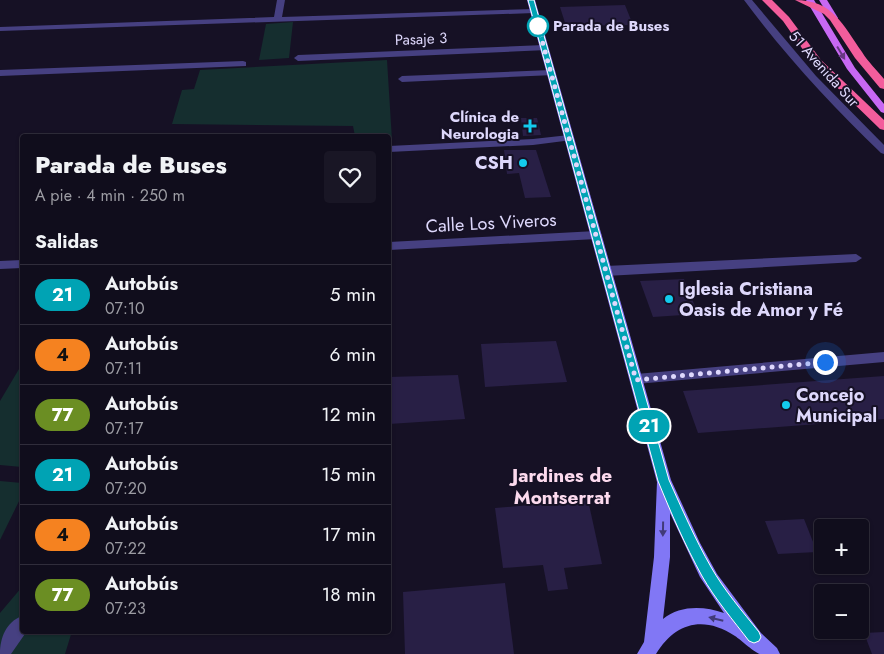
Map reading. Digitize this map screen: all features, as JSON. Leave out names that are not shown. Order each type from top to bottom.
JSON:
[{"type":"highway","points":[[767,0],[786,19],[817,62],[884,126]]},
{"type":"highway","points":[[800,0],[827,12],[834,18],[859,56],[884,86]]},
{"type":"main road","points":[[810,0],[851,69],[884,110]]},
{"type":"main road","points":[[824,0],[834,18]]},
{"type":"street","points":[[278,19],[281,0]]},
{"type":"street","name":"51 Avenida Sur","points":[[748,0],[776,35],[853,122],[884,151]]},
{"type":"street","points":[[0,29],[278,19],[532,6],[664,481],[706,572],[754,637],[771,654]]},
{"type":"street","name":"Pasaje 3","points":[[298,58],[544,48]]},
{"type":"street","points":[[0,73],[243,64]]},
{"type":"street","points":[[402,79],[551,73]]},
{"type":"street","points":[[391,149],[533,142],[569,138]]},
{"type":"street","name":"Calle Los Viveros","points":[[391,246],[596,235]]},
{"type":"street","points":[[606,271],[856,258]]},
{"type":"street","points":[[0,265],[20,264]]},
{"type":"street","points":[[649,647],[662,557],[664,481]]},
{"type":"street","points":[[649,647],[665,626],[682,618],[699,615],[717,618],[736,625],[754,637]]},
{"type":"street","points":[[2,654],[5,646],[20,627]]},
{"type":"lane","points":[[636,380],[884,357]]},
{"type":"green space","points":[[293,22],[289,58],[259,60],[266,24]]},
{"type":"green space","points":[[387,60],[392,140],[391,134],[355,134],[353,126],[172,124],[182,90],[194,89],[200,70]]},
{"type":"green space","points":[[20,367],[20,467],[0,465],[0,401]]},
{"type":"green space","points":[[0,481],[20,483],[20,499],[0,540]]},
{"type":"green space","points":[[20,589],[20,634],[71,634],[65,654],[0,654],[0,613]]},
{"type":"building","points":[[625,5],[633,25],[566,26],[560,7]]},
{"type":"building","points":[[521,118],[537,118],[541,135],[523,136]]},
{"type":"building","points":[[504,150],[536,150],[551,197],[525,198],[519,173],[507,174]]},
{"type":"building","name":"Iglesia Cristiana Oasis de Amor y Fé","points":[[684,279],[698,314],[653,317],[640,281]]},
{"type":"building","points":[[556,341],[567,382],[485,387],[481,344]]},
{"type":"building","points":[[458,375],[465,419],[391,424],[391,377]]},
{"type":"building","name":"Concejo Municipal","points":[[884,376],[884,419],[698,433],[683,391]]},
{"type":"building","points":[[588,500],[602,564],[564,568],[568,589],[548,591],[543,565],[503,568],[495,508]]},
{"type":"building","points":[[804,519],[814,544],[814,552],[778,554],[765,521]]},
{"type":"building","points":[[505,583],[514,654],[405,654],[403,592]]},
{"type":"building","points":[[884,632],[884,654],[872,654],[866,639],[869,639],[869,633]]},
{"type":"bus line","name":"21","points":[[531,0],[664,481],[706,572],[754,637]]},
{"type":"place","name":"Parada de Buses","points":[[538,26]]},
{"type":"place","name":"Clínica de Neurologia","points":[[530,126]]},
{"type":"place","name":"CSH","points":[[523,163]]},
{"type":"place","name":"Iglesia Cristiana Oasis de Amor y Fé","points":[[669,299]]},
{"type":"place","name":"Concejo Municipal","points":[[786,405]]},
{"type":"district","name":"Jardines de Montserrat","points":[[562,486]]},
{"type":"route","points":[[538,26],[636,380],[825,362]]}]
